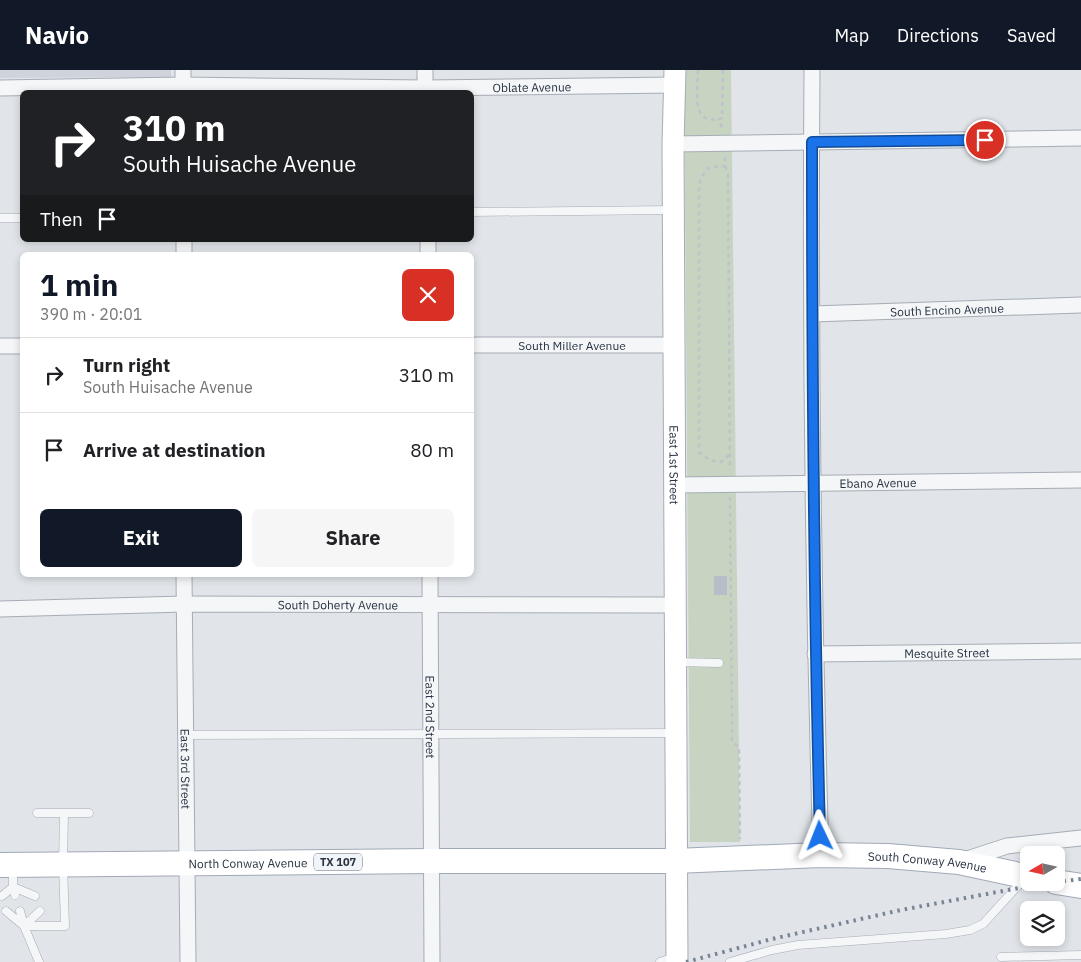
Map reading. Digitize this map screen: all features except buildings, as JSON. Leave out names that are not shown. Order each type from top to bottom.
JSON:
[{"type":"main road","name":"South Conway Avenue","points":[[675,861],[821,855],[888,856],[959,862],[1020,875]]},
{"type":"main road","name":"North Conway Avenue","points":[[10,878],[63,864],[675,861]]},
{"type":"main road","points":[[1065,883],[1081,886]]},
{"type":"street","points":[[425,70],[425,90]]},
{"type":"street","points":[[812,70],[813,482],[815,654],[821,855]]},
{"type":"street","name":"Oblate Avenue","points":[[0,88],[183,83],[425,90],[675,78]]},
{"type":"street","name":"East 1st Street","points":[[671,960],[675,861],[673,144],[675,78]]},
{"type":"street","points":[[673,144],[1081,138]]},
{"type":"street","name":"South Encino Avenue","points":[[812,314],[1081,305]]},
{"type":"street","name":"South Miller Avenue","points":[[474,346],[674,345]]},
{"type":"street","points":[[0,346],[20,346]]},
{"type":"street","name":"Ebano Avenue","points":[[674,485],[728,492],[813,482],[1081,480]]},
{"type":"street","name":"East 3rd Street","points":[[184,577],[188,962]]},
{"type":"street","name":"East 2nd Street","points":[[430,577],[432,962]]},
{"type":"street","name":"South Doherty Avenue","points":[[0,609],[184,604],[430,606],[675,604]]},
{"type":"street","name":"Mesquite Street","points":[[815,654],[1081,651]]},
{"type":"street","points":[[959,862],[1007,846],[1081,838]]},
{"type":"lane","points":[[474,212],[673,210]]},
{"type":"lane","points":[[0,218],[20,218]]},
{"type":"lane","points":[[675,662],[719,663]]},
{"type":"lane","points":[[186,735],[675,733]]},
{"type":"lane","points":[[36,813],[89,813]]},
{"type":"lane","points":[[6,912],[24,926],[65,926],[64,813]]},
{"type":"lane","points":[[2,896],[10,878],[35,896]]},
{"type":"lane","points":[[730,962],[798,945],[946,934],[970,930],[983,924],[1006,897],[1020,884]]},
{"type":"lane","points":[[20,911],[39,962]]},
{"type":"lane","points":[[24,926],[40,912]]},
{"type":"lane","points":[[1000,957],[1051,959],[1081,955]]},
{"type":"path","points":[[698,70],[698,111],[704,118],[711,121],[722,118],[723,70]]},
{"type":"path","points":[[719,119],[724,132],[725,166],[728,173],[730,454],[728,492],[732,742],[739,747],[740,840]]},
{"type":"path","points":[[725,166],[708,168],[701,178],[699,187],[700,452],[704,457],[712,461],[721,462],[730,454]]},
{"type":"shaded area","points":[[0,70],[171,70],[171,77],[0,78]]},
{"type":"green space","points":[[684,70],[731,70],[740,842],[690,842]]},
{"type":"railway","points":[[1065,881],[1081,879]]},
{"type":"railway","points":[[686,962],[772,939],[901,910],[1020,888]]},
{"type":"route","points":[[820,836],[813,482],[812,142],[985,140]]}]
